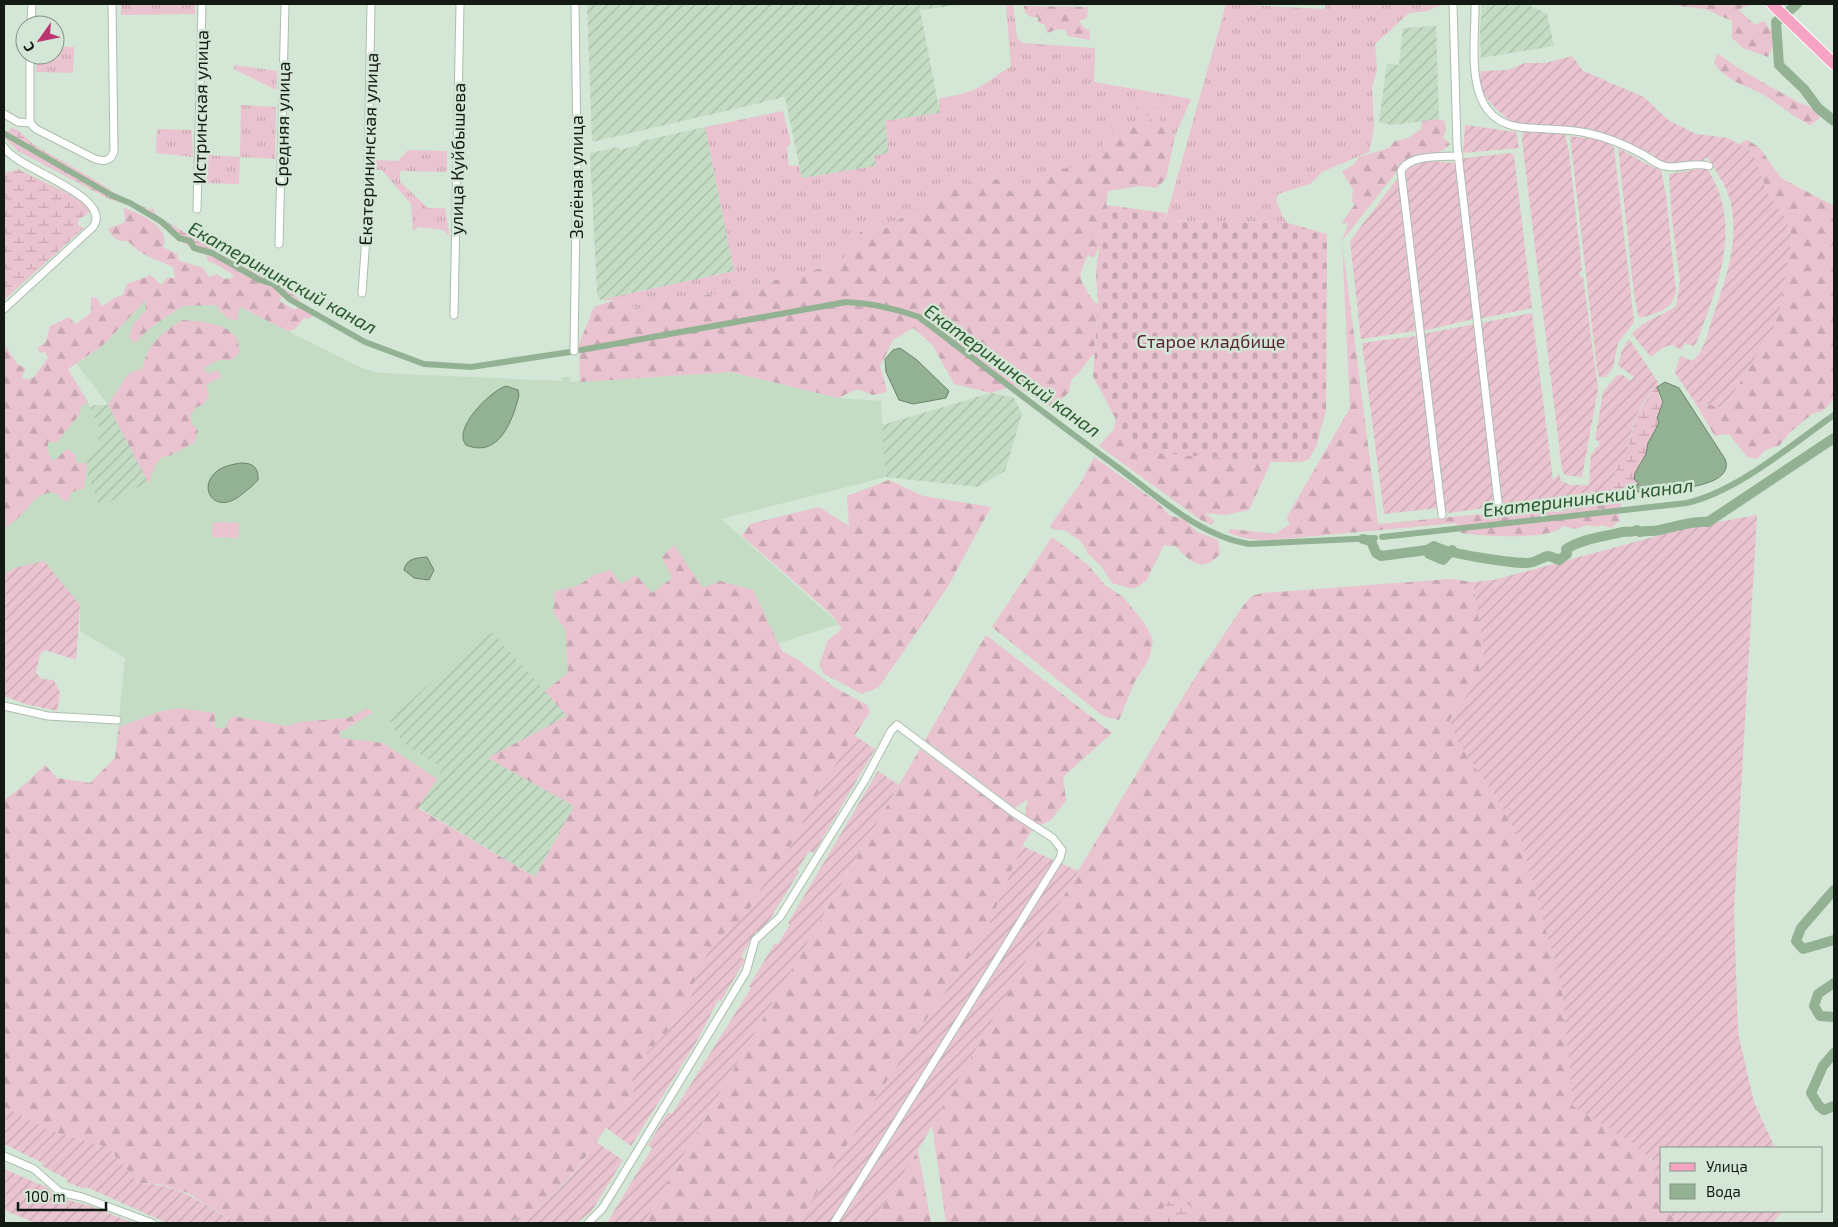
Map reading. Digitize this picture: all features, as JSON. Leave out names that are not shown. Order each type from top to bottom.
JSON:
[{"type":"main road","points":[[1772,4],[1834,64]]},
{"type":"street","points":[[30,65],[30,123],[36,130],[95,159],[108,160],[114,150],[112,4]]},
{"type":"street","name":"Истринская улица","points":[[197,210],[202,4]]},
{"type":"street","name":"Средняя улица","points":[[279,244],[285,4]]},
{"type":"street","name":"Екатерининская улица","points":[[362,293],[367,223],[371,4]]},
{"type":"street","name":"улица Куйбышева","points":[[454,315],[460,4]]},
{"type":"street","name":"Зелёная улица","points":[[574,351],[577,149],[575,4]]},
{"type":"street","points":[[1453,4],[1459,156],[1498,502]]},
{"type":"street","points":[[1475,4],[1475,81],[1478,94],[1485,107],[1499,119],[1519,127],[1567,130],[1594,135],[1615,142],[1666,167],[1696,164],[1709,166]]},
{"type":"street","points":[[4,114],[18,122],[30,123]]},
{"type":"street","points":[[4,147],[18,160],[84,198],[95,209],[96,216],[92,227],[4,309]]},
{"type":"street","points":[[1442,516],[1401,171],[1409,162],[1459,156]]},
{"type":"street","points":[[4,706],[48,716],[117,720]]},
{"type":"street","points":[[588,1223],[602,1209],[746,972],[756,940],[780,917],[897,725],[1014,814],[1053,838],[1062,850],[1060,858],[834,1223]]},
{"type":"street","points":[[4,1156],[34,1169],[60,1192],[82,1197],[152,1223]]},
{"type":"shaded area","points":[[587,4],[967,4],[920,10],[940,113],[885,121],[889,153],[876,166],[802,178],[785,97],[592,142]]},
{"type":"shaded area","points":[[1482,4],[1527,4],[1547,14],[1554,46],[1481,58],[1480,29]]},
{"type":"shaded area","points":[[1436,26],[1439,119],[1392,125],[1379,122],[1387,64],[1399,65],[1403,28]]},
{"type":"shaded area","points":[[705,127],[734,271],[600,300],[597,293],[590,153],[618,147],[620,150],[638,145],[642,141]]},
{"type":"shaded area","points":[[167,278],[182,278],[364,369],[379,373],[562,381],[562,377],[570,377],[571,382],[731,372],[838,398],[881,401],[886,477],[721,519],[839,624],[776,644],[574,806],[98,778],[115,758],[125,658],[80,631],[80,605],[15,568],[4,574],[4,411],[85,395],[101,433],[87,463],[87,474],[100,506],[136,488],[143,487],[108,405],[77,364],[102,346]]},
{"type":"shaded area","points":[[991,393],[1014,398],[1022,414],[1005,471],[978,487],[886,477],[882,425]]},
{"type":"shaded area","points":[[108,405],[149,484],[136,488],[100,507],[87,474],[87,463],[101,433],[90,407]]},
{"type":"shaded area","points":[[493,633],[567,716],[489,759],[574,806],[535,877],[418,807],[443,768],[403,743],[389,720],[484,635]]},
{"type":"green space","points":[[121,4],[195,4],[195,14],[121,15]]},
{"type":"green space","points":[[1006,4],[1013,4],[1017,37],[1022,43],[1095,48],[1094,82],[1191,99],[1175,136],[1161,124],[1156,97],[1149,126],[1140,130],[1130,125],[1118,124],[1103,145],[1078,167],[1058,169],[1020,196],[1009,190],[952,186],[885,228],[860,232],[841,263],[725,293],[669,299],[640,309],[614,300],[600,300],[734,271],[705,127],[783,111],[791,144],[787,147],[789,166],[799,165],[802,178],[876,166],[874,156],[889,153],[885,121],[940,113],[939,98],[971,91],[1011,67]]},
{"type":"green space","points":[[1226,4],[1325,9],[1326,4],[1443,4],[1428,11],[1409,13],[1375,44],[1377,70],[1372,87],[1374,127],[1369,152],[1322,172],[1310,184],[1278,194],[1276,200],[1283,217],[1288,223],[1165,221]]},
{"type":"green space","points":[[1665,4],[1753,5],[1739,10],[1755,25],[1765,21],[1769,29],[1776,30],[1768,57],[1743,48],[1732,38],[1732,21],[1705,9]]},
{"type":"green space","points":[[1024,6],[1088,7],[1087,18],[1079,21],[1083,27],[1089,30],[1090,40],[1068,36],[1065,30],[1058,29],[1047,33],[1045,25],[1038,22],[1038,17],[1031,17],[1025,13]]},
{"type":"green space","points":[[65,47],[74,47],[73,73],[36,72],[36,65],[65,65]]},
{"type":"green space","points":[[1717,53],[1755,78],[1808,106],[1820,115],[1818,120],[1810,125],[1767,97],[1731,79],[1714,63]]},
{"type":"green space","points":[[1572,56],[1583,71],[1644,97],[1668,120],[1696,134],[1728,138],[1753,152],[1767,192],[1785,218],[1792,237],[1780,308],[1773,329],[1724,408],[1694,401],[1675,373],[1679,359],[1682,356],[1692,361],[1703,347],[1723,288],[1730,259],[1733,215],[1730,200],[1709,159],[1705,158],[1702,162],[1668,164],[1654,160],[1655,155],[1620,141],[1584,133],[1509,123],[1509,120],[1487,99],[1480,86],[1481,71],[1508,70],[1525,63],[1546,63]]},
{"type":"green space","points":[[234,65],[277,71],[276,90],[234,69]]},
{"type":"green space","points":[[1144,97],[1156,97],[1161,124],[1175,136],[1166,178],[1157,188],[1141,186],[1108,191],[1100,245],[1094,258],[1088,255],[1081,272],[1083,285],[1093,301],[1098,304],[1094,354],[1071,380],[1069,392],[1053,408],[1014,385],[991,393],[954,384],[932,344],[913,328],[893,340],[880,366],[887,392],[873,395],[857,389],[838,398],[731,372],[580,382],[579,344],[594,307],[614,300],[640,309],[669,299],[725,293],[841,263],[860,232],[885,228],[952,186],[1001,179],[1009,190],[1020,196],[1058,169],[1078,167],[1103,145],[1118,124],[1130,125],[1140,130],[1149,126],[1150,116],[1138,114],[1136,105]]},
{"type":"green space","points":[[241,105],[276,107],[275,159],[240,157]]},
{"type":"green space","points":[[1439,119],[1445,121],[1446,131],[1443,137],[1450,144],[1439,152],[1413,159],[1401,166],[1342,241],[1348,223],[1341,224],[1355,204],[1352,201],[1353,189],[1342,172],[1354,164],[1359,157],[1389,148],[1395,141],[1408,138],[1421,129],[1422,121]]},
{"type":"green space","points":[[1465,125],[1516,132],[1519,148],[1463,153]]},
{"type":"green space","points":[[12,128],[19,131],[36,146],[119,196],[149,210],[153,208],[155,214],[225,257],[277,283],[298,298],[299,303],[288,302],[269,285],[188,246],[137,208],[109,199],[18,151],[7,140],[5,134]]},
{"type":"green space","points":[[157,129],[192,130],[193,157],[156,153]]},
{"type":"green space","points":[[1523,131],[1565,134],[1569,152],[1582,271],[1579,272],[1580,277],[1583,277],[1598,389],[1582,477],[1565,475],[1562,470],[1522,140]]},
{"type":"green space","points":[[1570,136],[1600,140],[1614,148],[1634,322],[1618,343],[1613,368],[1606,377],[1599,377],[1597,369]]},
{"type":"green space","points":[[1747,140],[1759,147],[1781,178],[1834,206],[1834,399],[1823,411],[1812,414],[1789,433],[1780,445],[1764,451],[1757,459],[1747,457],[1729,434],[1715,436],[1694,401],[1724,408],[1773,329],[1780,308],[1792,237],[1785,218],[1767,192],[1753,152],[1739,144]]},
{"type":"green space","points":[[1618,148],[1644,163],[1661,170],[1666,195],[1676,292],[1671,303],[1663,310],[1641,318],[1638,315],[1634,293]]},
{"type":"green space","points":[[408,150],[447,151],[447,172],[400,171],[400,182],[428,208],[445,208],[450,237],[444,230],[419,227],[413,231],[411,204],[382,170],[373,170],[372,160],[398,161]]},
{"type":"green space","points":[[1511,153],[1514,155],[1532,308],[1479,319],[1462,160],[1464,158]]},
{"type":"green space","points":[[205,155],[240,157],[239,184],[204,183]]},
{"type":"green space","points":[[1433,161],[1456,163],[1474,319],[1422,331],[1404,169],[1411,163]]},
{"type":"green space","points":[[1703,168],[1708,170],[1719,191],[1724,213],[1726,235],[1719,278],[1696,344],[1693,346],[1685,343],[1681,350],[1673,345],[1664,347],[1651,357],[1632,334],[1642,325],[1676,306],[1680,281],[1672,220],[1669,174]]},
{"type":"green space","points":[[19,169],[78,199],[90,212],[78,220],[78,225],[84,228],[4,300],[4,173]]},
{"type":"green space","points":[[1397,179],[1400,180],[1415,331],[1361,339],[1350,241]]},
{"type":"green space","name":"Старое кладбище","points":[[1105,205],[1166,213],[1165,221],[1288,223],[1327,234],[1326,410],[1316,447],[1309,459],[1301,462],[1271,462],[1146,452],[1122,431],[1093,376],[1098,304],[1096,271]]},
{"type":"green space","points":[[124,208],[145,217],[158,227],[163,233],[163,247],[177,254],[178,260],[203,268],[209,277],[217,274],[224,279],[232,278],[234,275],[214,263],[208,262],[206,257],[211,256],[269,285],[281,295],[280,301],[295,310],[301,305],[313,315],[309,319],[304,318],[295,329],[288,331],[240,307],[237,320],[225,316],[217,305],[185,306],[149,329],[134,344],[129,337],[133,324],[146,310],[145,301],[102,346],[68,369],[88,403],[82,405],[79,415],[56,443],[48,442],[48,452],[53,462],[67,449],[75,454],[77,463],[87,463],[84,488],[70,493],[70,500],[64,501],[56,493],[39,496],[17,520],[4,528],[4,344],[18,365],[26,368],[22,377],[27,380],[34,377],[48,358],[45,352],[39,353],[38,347],[46,342],[50,326],[69,317],[76,324],[91,313],[91,297],[97,298],[102,307],[114,298],[123,295],[127,284],[151,275],[161,285],[167,278],[175,278],[173,267],[145,254],[128,241],[118,240],[112,235],[108,229],[125,222]]},
{"type":"green space","points":[[1342,241],[1378,524],[1525,510],[1556,512],[1587,510],[1592,499],[1602,501],[1608,495],[1620,499],[1621,506],[1618,514],[1620,520],[1611,528],[1602,525],[1597,527],[1587,525],[1576,529],[1563,526],[1556,531],[1531,536],[1461,533],[1456,523],[1272,540],[1249,539],[1227,532],[1232,529],[1275,534],[1290,524],[1287,517],[1350,408]]},
{"type":"green space","points":[[1532,313],[1553,480],[1559,474],[1561,481],[1571,485],[1589,485],[1591,453],[1594,453],[1595,448],[1599,446],[1599,441],[1595,440],[1603,392],[1617,375],[1623,375],[1630,381],[1634,377],[1618,365],[1622,350],[1629,339],[1658,382],[1636,416],[1628,448],[1622,460],[1617,464],[1610,492],[1589,494],[1587,510],[1502,513],[1480,323]]},
{"type":"green space","points":[[183,320],[211,324],[226,329],[236,337],[240,352],[232,360],[219,360],[203,368],[208,374],[218,370],[221,377],[206,385],[209,396],[203,405],[196,407],[190,415],[191,422],[198,431],[194,443],[169,456],[162,457],[155,465],[149,484],[108,405],[128,374],[143,368],[152,345],[168,329]]},
{"type":"green space","points":[[1475,324],[1495,500],[1492,507],[1449,513],[1443,508],[1423,334]]},
{"type":"green space","points":[[1416,336],[1438,508],[1384,514],[1362,343]]},
{"type":"green space","points":[[1658,382],[1658,395],[1663,402],[1657,418],[1659,423],[1648,443],[1646,454],[1639,470],[1635,473],[1639,485],[1631,488],[1632,492],[1610,492],[1617,464],[1628,448],[1636,416]]},
{"type":"green space","points":[[1116,419],[1122,431],[1146,452],[1271,462],[1249,510],[1225,515],[1205,513],[1214,521],[1212,525],[1201,520],[1099,446],[1114,429]]},
{"type":"green space","points":[[1094,457],[1158,503],[1169,515],[1185,520],[1197,532],[1218,540],[1220,554],[1207,563],[1196,564],[1175,546],[1164,545],[1146,581],[1134,589],[1112,583],[1101,566],[1089,555],[1081,541],[1064,530],[1054,530],[1050,526],[1082,481]]},
{"type":"green space","points":[[889,480],[923,496],[991,507],[947,588],[879,687],[862,694],[824,674],[819,665],[828,640],[842,629],[832,615],[742,536],[750,524],[819,507],[849,526],[847,496]]},
{"type":"green space","points":[[1757,515],[1734,910],[1738,1033],[1754,1102],[1775,1147],[1660,1147],[1660,1182],[1652,1160],[1633,1143],[1573,1106],[1562,988],[1522,843],[1499,802],[1456,739],[1450,720],[1475,683],[1484,653],[1473,582],[1494,580],[1690,527]]},
{"type":"green space","points":[[213,522],[239,523],[238,538],[212,537]]},
{"type":"green space","points":[[1052,537],[1087,564],[1105,585],[1123,597],[1145,624],[1153,640],[1149,659],[1135,681],[1119,720],[1103,716],[992,627]]},
{"type":"green space","points":[[674,545],[703,588],[720,581],[753,590],[782,651],[797,659],[834,687],[867,705],[870,712],[821,787],[783,860],[765,879],[755,902],[697,972],[691,997],[667,1032],[647,1053],[632,1077],[633,1093],[578,1167],[548,1199],[529,1212],[507,1223],[236,1223],[188,1193],[159,1184],[138,1183],[107,1147],[51,1131],[4,1107],[4,800],[22,787],[45,765],[57,778],[90,783],[115,758],[119,727],[158,712],[179,708],[215,713],[215,727],[225,729],[227,722],[233,716],[288,726],[299,722],[348,718],[368,708],[372,713],[339,733],[341,738],[383,743],[437,779],[418,808],[535,877],[574,806],[488,758],[567,716],[545,691],[568,673],[565,629],[553,612],[555,591],[577,586],[594,575],[610,570],[621,584],[636,575],[652,593],[672,578],[662,557]]},
{"type":"green space","points":[[44,561],[80,605],[76,660],[45,650],[40,654],[36,673],[42,679],[54,680],[60,693],[57,711],[25,704],[4,696],[4,574],[15,568]]},
{"type":"green space","points":[[1450,579],[1473,582],[1484,653],[1475,683],[1450,720],[1456,739],[1499,802],[1522,843],[1562,988],[1573,1106],[1628,1139],[1647,1155],[1655,1168],[1659,1180],[1660,1212],[1670,1212],[1675,1223],[946,1223],[932,1125],[1078,871],[1194,679],[1245,603],[1252,596],[1262,593]]},
{"type":"green space","points":[[986,635],[1112,733],[1063,777],[1066,800],[1052,819],[1032,830],[1022,846],[985,934],[919,1030],[798,1223],[644,1223],[920,749],[1023,823],[1028,799],[1015,808],[925,740]]},
{"type":"green space","points":[[854,735],[875,749],[814,853],[809,851],[797,870],[799,872],[765,927],[759,933],[756,931],[741,957],[745,960],[721,1001],[718,1000],[697,1041],[631,1146],[605,1127],[633,1093],[632,1077],[647,1053],[667,1032],[691,997],[697,972],[715,941],[738,922],[755,902],[765,879],[783,860],[821,787]]},
{"type":"green space","points":[[878,771],[899,785],[644,1223],[607,1223],[652,1148],[648,1145],[668,1112],[672,1114],[751,988],[749,986],[775,943],[778,944],[790,924],[788,923]]},
{"type":"green space","points":[[1022,846],[1078,871],[918,1150],[873,1223],[798,1223],[919,1030],[985,934]]},
{"type":"green space","points":[[4,1107],[51,1131],[107,1147],[138,1183],[154,1184],[179,1191],[236,1223],[167,1223],[86,1187],[84,1189],[67,1182],[67,1179],[42,1166],[43,1163],[4,1144]]},
{"type":"green space","points":[[596,1142],[623,1160],[591,1212],[576,1223],[507,1223],[534,1209],[558,1190],[579,1167]]},
{"type":"green space","points":[[918,1150],[931,1223],[873,1223]]},
{"type":"green space","points":[[4,1169],[46,1187],[57,1197],[90,1206],[134,1223],[35,1223],[4,1210]]},
{"type":"green space","points":[[1181,1200],[1191,1206],[1194,1217],[1192,1223],[1163,1223],[1160,1212],[1168,1202]]},
{"type":"green space","points":[[1670,1212],[1781,1212],[1774,1221],[1776,1223],[1675,1223]]},
{"type":"water","points":[[900,348],[917,360],[949,391],[946,398],[913,404],[899,400],[886,372],[885,359],[893,350]]},
{"type":"water","points":[[1665,382],[1679,388],[1725,459],[1726,470],[1719,478],[1690,487],[1673,490],[1632,492],[1631,488],[1639,484],[1634,479],[1635,473],[1646,454],[1648,443],[1659,423],[1657,418],[1663,402],[1657,387]]},
{"type":"water","points":[[506,386],[518,390],[519,395],[513,415],[503,435],[487,447],[478,448],[466,445],[463,438],[468,421],[491,395]]},
{"type":"water","points":[[242,463],[255,467],[258,480],[232,501],[223,503],[217,501],[209,492],[208,485],[211,478],[222,468]]},
{"type":"water","points":[[427,557],[434,570],[429,580],[414,578],[404,570],[410,561],[416,558]]},
{"type":"waterway","points":[[1797,4],[1776,22],[1779,65],[1804,89],[1818,108],[1834,121]]},
{"type":"waterway","name":"Екатерининский канал","points":[[5,134],[162,222],[179,238],[190,241],[194,248],[212,253],[260,280],[273,284],[291,300],[365,342],[424,364],[471,367],[570,352]]},
{"type":"waterway","name":"Екатерининский канал","points":[[581,350],[846,302],[892,309],[919,317],[1162,501],[1213,533],[1249,544],[1375,538]]},
{"type":"waterway","name":"Екатерининский канал","points":[[1382,537],[1687,503],[1706,497],[1745,478],[1834,415]]},
{"type":"waterway","points":[[1363,539],[1371,541],[1376,553],[1381,556],[1427,550],[1434,546],[1465,555],[1519,563],[1530,563],[1548,556],[1559,560],[1567,554],[1566,549],[1594,538],[1622,532],[1637,530],[1640,532],[1657,531],[1691,523],[1708,522],[1834,438]]},
{"type":"waterway","points":[[1427,550],[1429,554],[1443,560],[1452,550]]},
{"type":"waterway","points":[[1834,890],[1801,928],[1796,941],[1803,949],[1834,940]]},
{"type":"waterway","points":[[1834,983],[1818,994],[1814,1006],[1820,1016],[1834,1017]]},
{"type":"waterway","points":[[1834,1053],[1823,1066],[1811,1093],[1819,1106],[1824,1110],[1834,1106]]}]
